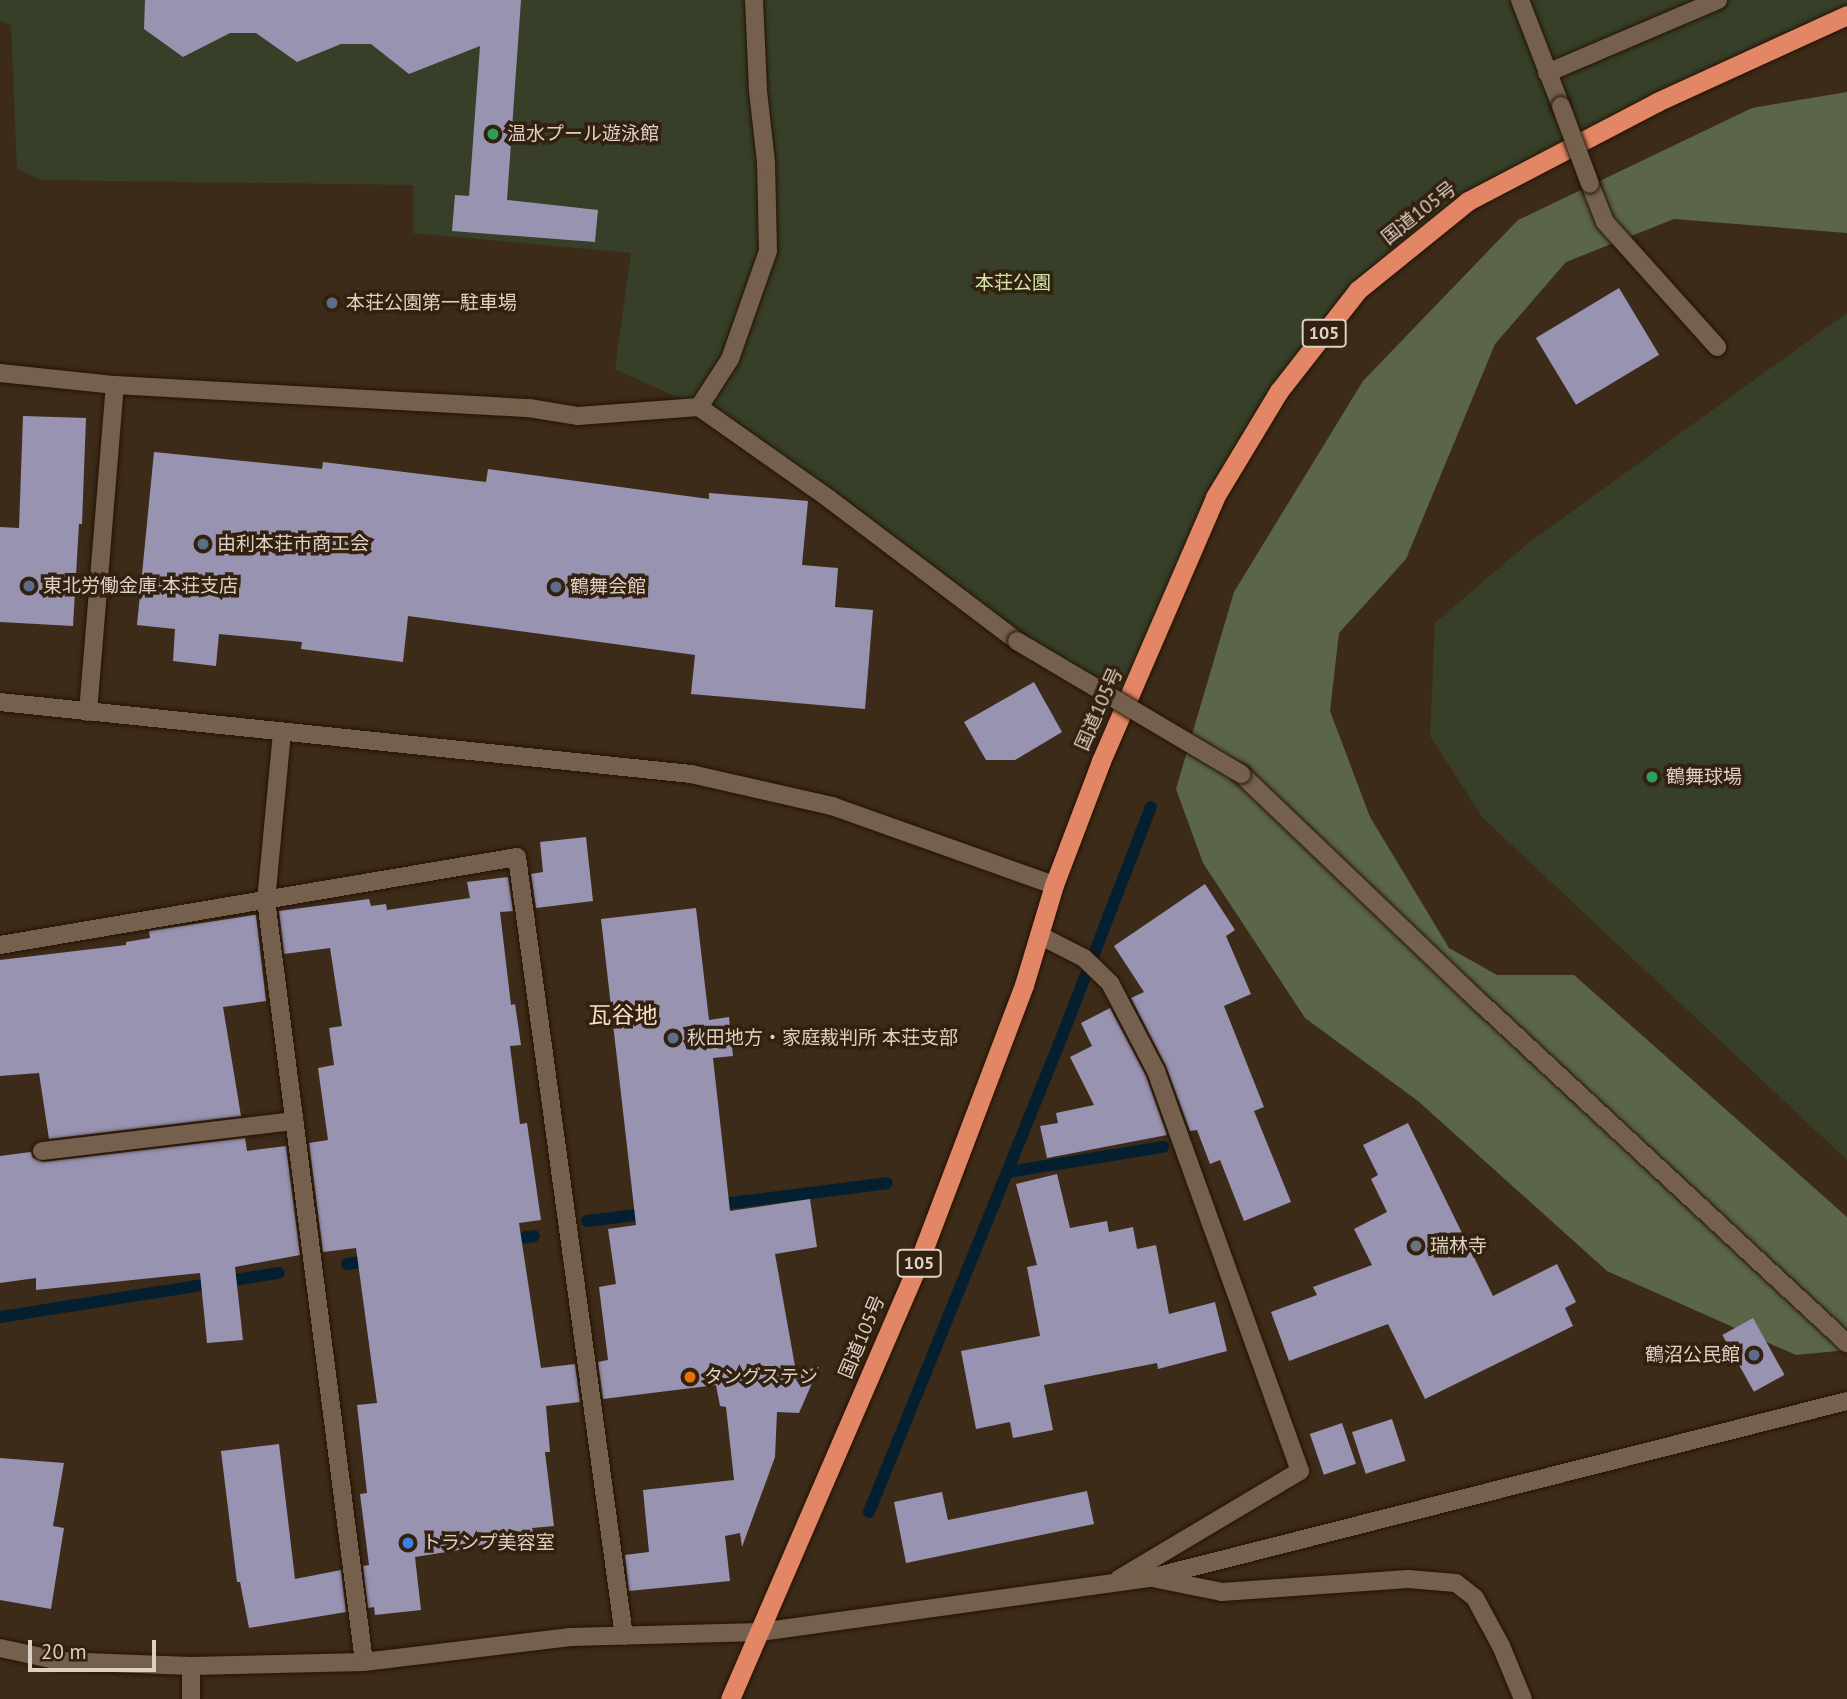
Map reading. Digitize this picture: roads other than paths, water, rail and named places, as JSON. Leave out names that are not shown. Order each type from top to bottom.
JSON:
[{"type":"highway","name":"国道105号","points":[[730,1699],[919,1264],[1024,985],[1054,885],[1101,761],[1215,496],[1279,391],[1358,290],[1468,201],[1657,102],[1847,15]]},
{"type":"street","points":[[699,407],[730,359],[768,251],[766,162],[758,91],[754,0]]},
{"type":"street","points":[[1520,0],[1605,222],[1717,347]]},
{"type":"street","points":[[1547,73],[1717,0]]},
{"type":"street","points":[[0,373],[115,385],[529,408],[578,416],[699,407],[828,498],[1017,641],[1241,774],[1483,1005],[1847,1343]]},
{"type":"street","points":[[88,712],[115,385]]},
{"type":"street","points":[[0,702],[691,774],[832,806],[1054,885]]},
{"type":"street","points":[[282,732],[266,900],[364,1662]]},
{"type":"street","points":[[0,945],[517,856],[624,1636]]},
{"type":"street","points":[[1039,935],[1084,958],[1110,983],[1156,1071],[1300,1471],[1113,1583]]},
{"type":"street","points":[[42,1151],[294,1121]]},
{"type":"street","points":[[0,1648],[60,1661],[191,1666],[364,1662],[569,1637],[760,1632],[1150,1578],[1847,1401]]},
{"type":"street","points":[[1150,1578],[1222,1592],[1408,1579],[1456,1583],[1475,1598],[1501,1646],[1523,1699]]},
{"type":"street","points":[[191,1666],[191,1699]]},
{"type":"waterway","points":[[869,1512],[1059,1044],[1151,807]]},
{"type":"waterway","points":[[1008,1172],[1163,1147]]},
{"type":"waterway","points":[[714,1205],[887,1183]]},
{"type":"waterway","points":[[587,1221],[651,1213]]},
{"type":"waterway","points":[[506,1240],[534,1236]]},
{"type":"waterway","points":[[347,1264],[374,1260]]},
{"type":"waterway","points":[[0,1317],[279,1273]]},
{"type":"place","name":"温水プール遊泳館","points":[[493,134]]},
{"type":"place","name":"本荘公園第一駐車場","points":[[332,303]]},
{"type":"place","name":"由利本荘市商工会","points":[[203,544]]},
{"type":"place","name":"東北労働金庫 本荘支店","points":[[29,586]]},
{"type":"place","name":"鶴舞会館","points":[[556,587]]},
{"type":"place","name":"鶴舞球場","points":[[1652,777]]},
{"type":"place","name":"秋田地方・家庭裁判所 本荘支部","points":[[673,1038]]},
{"type":"place","name":"瑞林寺","points":[[1416,1246]]},
{"type":"place","name":"鶴沼公民館","points":[[1754,1355]]},
{"type":"place","name":"タングステン","points":[[690,1377]]},
{"type":"place","name":"トランプ美容室","points":[[408,1543]]},
{"type":"district","name":"瓦谷地","points":[[623,1015]]},
{"type":"park label","name":"本荘公園","points":[[1013,283]]}]
